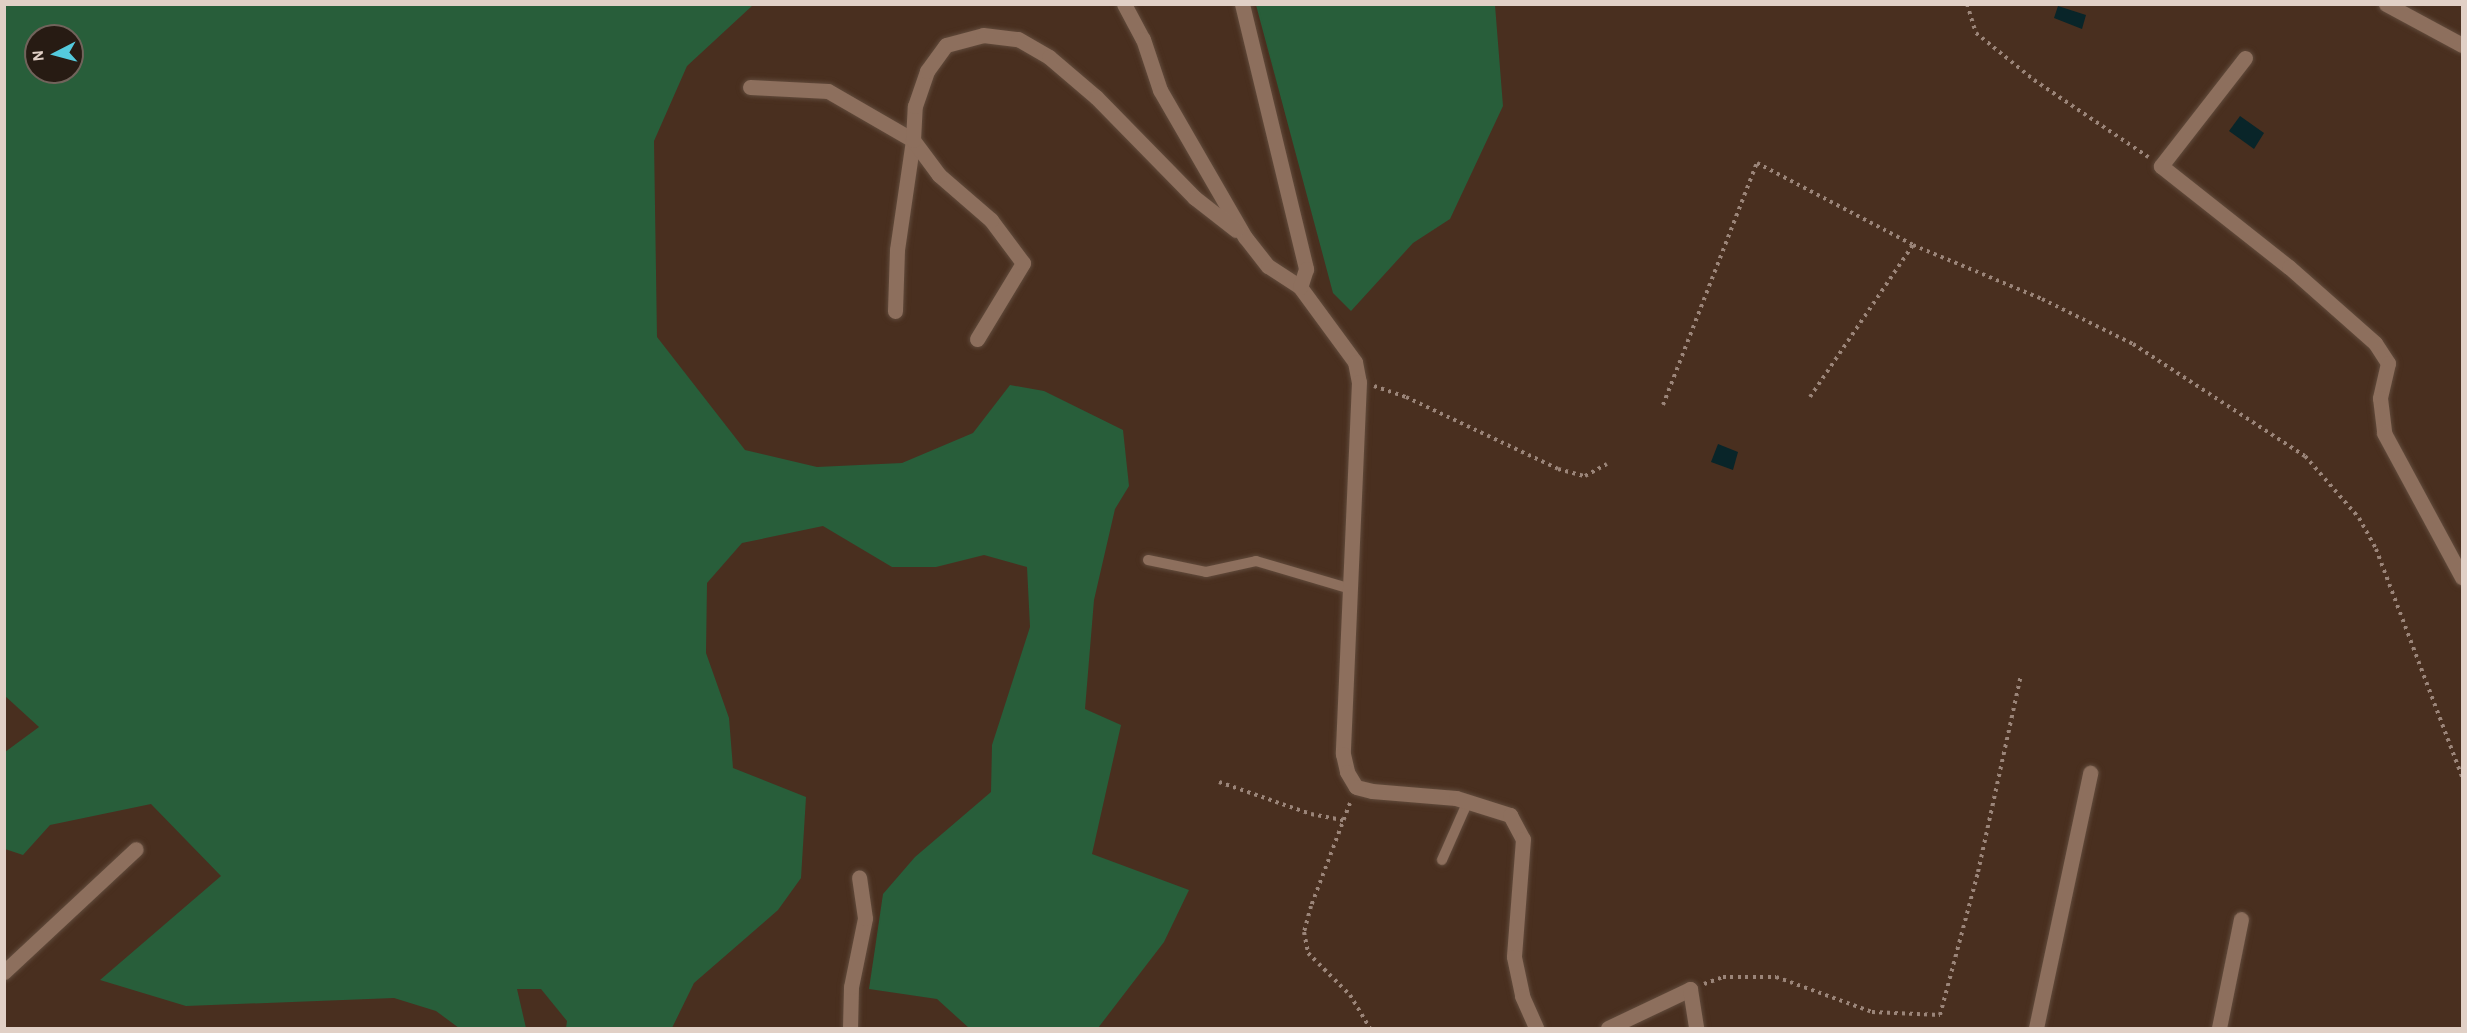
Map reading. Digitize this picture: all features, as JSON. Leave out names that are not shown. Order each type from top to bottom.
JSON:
[{"type":"street","points":[[1124,4],[1143,39],[1160,90],[1245,237],[1268,266],[1300,287],[1355,362],[1359,381],[1348,588],[1343,754],[1347,772],[1356,787],[1468,801],[1510,815],[1522,839],[1514,957],[1522,996],[1536,1029]]},
{"type":"street","points":[[1242,4],[1306,269],[1300,287]]},
{"type":"street","points":[[2386,4],[2463,45]]},
{"type":"street","points":[[895,310],[897,250],[914,140],[915,106],[927,71],[946,45],[983,35],[1018,39],[1049,57],[1080,84],[1195,198],[1245,237]]},
{"type":"street","points":[[2245,58],[2161,165],[2289,267],[2375,343],[2388,363],[2380,398],[2384,433],[2463,577]]},
{"type":"street","points":[[750,87],[828,91],[914,140],[939,175],[991,220],[1023,263],[977,339]]},
{"type":"street","points":[[2036,1029],[2091,773]]},
{"type":"street","points":[[4,972],[136,849]]},
{"type":"street","points":[[850,1029],[851,987],[865,918],[859,877]]},
{"type":"street","points":[[2219,1029],[2241,919]]},
{"type":"street","points":[[1608,1029],[1690,989],[1696,1029]]},
{"type":"lane","points":[[1148,560],[1206,572],[1256,561],[1348,588]]},
{"type":"lane","points":[[1442,860],[1468,801]]},
{"type":"path","points":[[1967,4],[1976,33],[2034,80],[2161,165]]},
{"type":"path","points":[[1663,405],[1757,163],[1913,244],[2042,299],[2133,344],[2295,449],[2321,472],[2359,518],[2376,549],[2463,777]]},
{"type":"path","points":[[1810,397],[1913,244]]},
{"type":"path","points":[[1359,381],[1406,397],[1558,469],[1585,476],[1607,464]]},
{"type":"path","points":[[1690,989],[1723,976],[1776,977],[1872,1012],[1940,1015],[1978,872],[2021,675]]},
{"type":"path","points":[[1219,782],[1311,814],[1343,820]]},
{"type":"path","points":[[1356,787],[1305,932],[1308,953],[1350,995],[1370,1029]]},
{"type":"green space","points":[[5,4],[753,5],[687,66],[654,141],[657,337],[745,450],[817,467],[902,463],[973,433],[1010,385],[1044,391],[1123,430],[1129,486],[1115,509],[1094,600],[1085,709],[1121,725],[1092,854],[1189,890],[1164,942],[1098,1028],[969,1028],[937,999],[869,989],[883,894],[915,857],[991,792],[992,745],[1030,627],[1027,567],[984,555],[936,567],[892,567],[823,526],[742,543],[707,583],[706,653],[729,718],[733,768],[806,797],[801,878],[778,910],[694,983],[672,1028],[566,1028],[567,1021],[541,989],[517,989],[526,1028],[459,1028],[436,1011],[394,998],[186,1006],[100,980],[221,876],[151,804],[50,825],[23,855],[5,849],[5,752],[39,727],[4,695]]},
{"type":"green space","points":[[1256,5],[1495,5],[1503,106],[1450,219],[1413,243],[1351,311],[1333,293]]},
{"type":"water","points":[[2058,6],[2086,15],[2082,29],[2054,18]]},
{"type":"water","points":[[2240,116],[2264,133],[2254,149],[2229,131]]},
{"type":"water","points":[[1718,444],[1738,452],[1733,470],[1711,462]]}]
